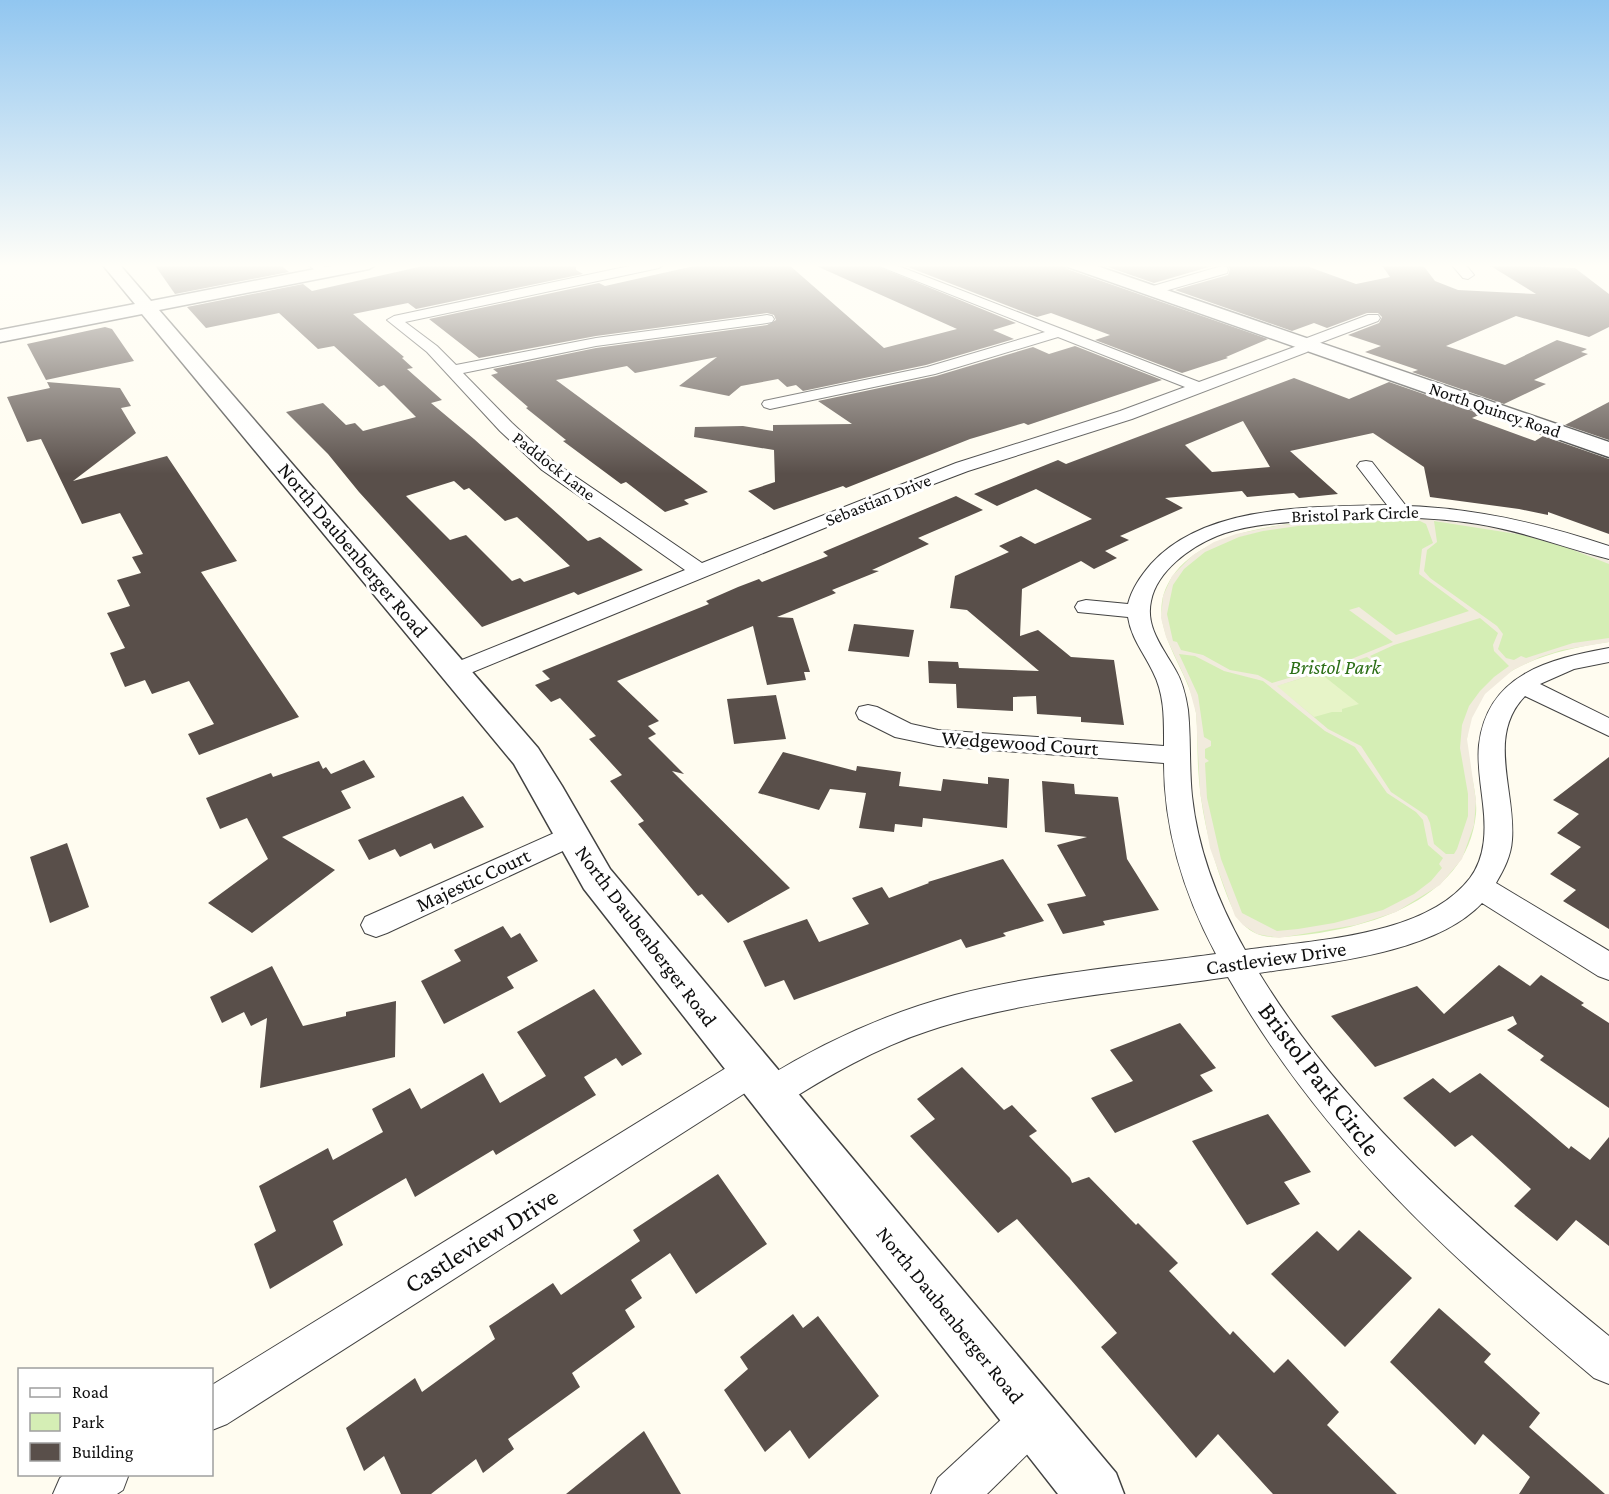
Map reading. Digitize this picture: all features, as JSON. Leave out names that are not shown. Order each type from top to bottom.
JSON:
[{"type":"street","name":"North Daubenberger Road","points":[[169,334],[455,671],[535,769],[570,836],[597,879],[1095,1494]]},
{"type":"street","name":"Paddock Lane","points":[[412,334],[432,349],[506,427],[548,466],[701,572]]},
{"type":"street","points":[[453,370],[587,344],[661,334]]},
{"type":"street","points":[[770,405],[919,373],[1053,334]]},
{"type":"street","points":[[1063,334],[1200,388]]},
{"type":"street","name":"North Quincy Road","points":[[1274,334],[1609,450]]},
{"type":"street","name":"Sebastian Drive","points":[[455,671],[932,478],[1126,416],[1302,350],[1312,341],[1331,334]]},
{"type":"street","points":[[1366,466],[1401,510]]},
{"type":"street","name":"Bristol Park Circle","points":[[1609,553],[1552,534],[1490,520],[1401,510],[1283,516],[1218,529],[1190,541],[1164,561],[1145,588],[1138,611],[1147,640],[1172,691],[1176,709],[1180,809],[1189,855],[1210,912],[1265,1010],[1332,1105],[1383,1162],[1476,1250],[1609,1363]]},
{"type":"street","points":[[1086,607],[1138,611]]},
{"type":"street","name":"Castleview Drive","points":[[213,1408],[760,1082],[823,1060],[870,1038],[945,1011],[1022,994],[1351,947],[1396,936],[1444,915],[1480,887],[1492,866],[1500,828],[1490,750],[1492,728],[1507,700],[1522,685],[1552,668],[1609,655]]},
{"type":"street","points":[[1522,685],[1609,728]]},
{"type":"street","name":"Wedgewood Court","points":[[868,713],[904,731],[938,738],[1177,755]]},
{"type":"street","name":"Majestic Court","points":[[376,925],[570,836]]},
{"type":"street","points":[[1480,887],[1609,968]]},
{"type":"street","points":[[954,1494],[1034,1418]]},
{"type":"street","points":[[76,1494],[104,1476]]},
{"type":"green space","name":"Bristol Park","points":[[1395,518],[1452,522],[1504,530],[1609,561],[1609,642],[1541,657],[1500,679],[1484,695],[1472,715],[1467,739],[1476,805],[1468,845],[1453,871],[1431,892],[1404,908],[1374,920],[1343,928],[1282,937],[1258,934],[1250,930],[1236,915],[1213,856],[1201,796],[1196,713],[1192,696],[1164,629],[1161,612],[1164,594],[1172,577],[1190,558],[1214,543],[1243,533],[1307,522]]},
{"type":"green space","points":[[1320,673],[1359,704],[1342,709],[1342,712],[1314,717],[1276,686]]},
{"type":"shaded area","points":[[1384,518],[1437,519],[1510,530],[1586,552],[1609,561],[1609,564],[1568,548],[1523,535],[1434,521],[1437,542],[1427,550],[1424,571],[1430,578],[1497,626],[1503,634],[1498,649],[1506,658],[1514,660],[1521,656],[1526,658],[1573,643],[1609,638],[1609,642],[1562,650],[1540,657],[1513,670],[1485,694],[1472,718],[1467,739],[1476,801],[1474,825],[1462,859],[1440,885],[1396,912],[1356,925],[1279,938],[1257,934],[1243,925],[1235,916],[1210,848],[1200,792],[1196,713],[1188,684],[1166,637],[1161,618],[1163,596],[1172,576],[1193,555],[1214,542],[1236,534],[1281,525]],"holes":[[[1396,520],[1420,521],[1426,524],[1433,543],[1422,549],[1419,574],[1469,611],[1396,635],[1359,607],[1349,610],[1393,642],[1349,660],[1272,683],[1258,675],[1230,670],[1203,655],[1181,650],[1177,642],[1173,641],[1167,614],[1173,585],[1184,569],[1205,552],[1239,537],[1263,531],[1298,526]],[[1480,618],[1498,633],[1493,645],[1494,651],[1509,666],[1480,691],[1469,706],[1462,725],[1460,748],[1468,794],[1468,816],[1454,854],[1446,854],[1434,844],[1427,816],[1391,792],[1361,746],[1328,729],[1277,686],[1367,657],[1374,659],[1370,656],[1394,645]],[[1179,654],[1195,656],[1224,671],[1263,681],[1325,731],[1355,747],[1387,793],[1416,812],[1423,820],[1428,845],[1443,858],[1439,864],[1442,868],[1431,881],[1414,894],[1383,910],[1334,923],[1277,931],[1242,913],[1221,859],[1207,798],[1205,763],[1209,761],[1205,758],[1205,749],[1211,746],[1211,741],[1204,737],[1198,695]]]},
{"type":"building","points":[[74,334],[115,334],[134,361],[46,380],[27,344]]},
{"type":"building","points":[[301,334],[376,334],[404,357],[402,358],[413,368],[407,369],[442,400],[431,403],[588,541],[600,537],[643,570],[578,595],[574,592],[482,627],[359,492],[328,454],[286,412],[323,403],[346,425],[355,423],[363,431],[416,417],[384,385],[379,387],[334,346],[318,349]],"holes":[[[454,481],[464,490],[469,488],[505,521],[517,517],[570,566],[524,582],[520,578],[512,581],[466,535],[450,540],[406,496]]]},
{"type":"building","points":[[448,334],[613,334],[596,336],[479,358]]},
{"type":"building","points":[[702,334],[868,334],[884,348],[939,334],[1002,334],[1014,339],[926,365],[803,391],[796,385],[787,387],[778,379],[741,386],[729,396],[679,386],[717,357],[635,373],[627,366],[556,380],[708,492],[684,500],[689,504],[665,512],[626,482],[621,484],[563,441],[566,440],[526,408],[528,407],[491,375],[498,373],[493,369],[596,348]]},
{"type":"building","points":[[1107,334],[1253,334],[1268,339],[1226,357],[1228,358],[1182,373],[1095,340],[1110,335]]},
{"type":"building","points":[[1475,334],[1446,346],[1505,365],[1557,340],[1587,349],[1581,352],[1588,354],[1534,380],[1546,384],[1504,404],[1412,372],[1418,370],[1365,352],[1381,346],[1348,335]]},
{"type":"building","points":[[1578,334],[1596,334],[1589,337]]},
{"type":"building","points":[[1075,346],[1162,380],[1028,425],[1024,423],[970,439],[846,488],[843,486],[774,510],[748,491],[775,482],[774,450],[694,437],[695,427],[743,426],[773,431],[773,425],[852,424],[818,401],[936,376],[1033,347],[1049,354]]},
{"type":"building","points":[[1294,378],[1349,399],[1389,382],[1481,414],[1472,418],[1535,441],[1543,436],[1609,459],[1609,534],[1548,512],[1548,515],[1430,497],[1424,467],[1373,433],[1290,451],[1338,494],[1299,498],[1294,493],[1247,497],[1242,491],[1165,498],[1183,508],[1120,536],[1129,540],[1105,551],[1117,558],[1094,569],[1081,561],[1022,589],[1020,636],[1038,630],[1071,657],[1114,660],[1124,725],[1081,722],[1081,717],[1037,714],[1036,696],[1013,697],[1013,711],[957,708],[956,684],[929,683],[928,661],[958,662],[959,668],[1039,671],[967,610],[950,608],[955,576],[1009,552],[999,546],[1021,536],[1035,544],[1092,519],[1036,489],[997,506],[974,494],[1058,460],[1066,464]],"holes":[[[1243,421],[1270,467],[1212,472],[1185,445]]]},
{"type":"building","points":[[47,382],[120,388],[131,406],[121,408],[136,433],[73,481],[167,456],[237,561],[201,572],[299,717],[199,755],[188,734],[214,724],[189,681],[152,694],[145,680],[125,687],[110,653],[125,648],[107,613],[130,606],[117,580],[141,573],[132,557],[143,554],[120,513],[82,524],[41,439],[27,442],[7,397],[50,388]]},
{"type":"building","points":[[1609,402],[1609,440],[1565,425]]},
{"type":"building","points":[[956,496],[983,510],[918,538],[929,544],[872,570],[879,571],[832,590],[836,593],[777,617],[793,618],[810,672],[804,672],[806,680],[767,685],[753,626],[617,681],[659,721],[648,726],[656,734],[648,738],[684,774],[672,771],[790,888],[728,923],[702,894],[698,896],[638,824],[644,821],[610,781],[622,775],[589,739],[596,736],[560,698],[551,702],[535,685],[550,679],[542,671],[709,604],[706,601],[738,587],[759,579],[762,582],[828,556],[823,552]]},
{"type":"building","points":[[854,624],[914,630],[909,657],[848,651]]},
{"type":"building","points":[[776,695],[786,739],[734,744],[727,699]]},
{"type":"building","points":[[783,752],[856,771],[857,766],[901,772],[899,786],[941,791],[943,779],[988,784],[988,777],[1009,779],[1007,828],[923,818],[922,827],[895,824],[894,832],[859,828],[866,793],[830,789],[819,810],[758,793]]},
{"type":"building","points":[[1609,757],[1609,929],[1563,901],[1576,890],[1550,874],[1581,847],[1557,833],[1579,814],[1553,800]]},
{"type":"building","points":[[364,760],[375,777],[341,791],[351,808],[282,837],[335,870],[252,933],[208,903],[268,859],[247,818],[220,829],[206,798],[271,773],[273,777],[319,761],[323,769],[326,767],[331,774]]},
{"type":"building","points":[[1042,781],[1074,784],[1075,794],[1118,797],[1127,859],[1159,910],[1103,921],[1105,925],[1063,934],[1047,904],[1086,896],[1057,845],[1087,837],[1045,832]]},
{"type":"building","points":[[463,796],[484,827],[434,849],[431,843],[400,857],[395,849],[369,860],[358,840]]},
{"type":"building","points":[[67,843],[89,907],[50,923],[30,857]]},
{"type":"building","points":[[1003,859],[1044,921],[1003,933],[1006,936],[966,948],[961,939],[794,1000],[784,980],[765,987],[743,941],[807,919],[819,942],[869,924],[852,898],[882,887],[889,898],[928,882]]},
{"type":"building","points":[[503,926],[511,938],[520,933],[538,961],[507,977],[514,988],[444,1024],[421,981],[461,961],[454,950]]},
{"type":"building","points":[[1499,965],[1530,986],[1541,975],[1584,1003],[1581,1005],[1609,1023],[1609,1108],[1540,1060],[1544,1056],[1507,1030],[1517,1024],[1513,1016],[1375,1067],[1331,1016],[1417,986],[1444,1014]]},
{"type":"building","points":[[272,966],[303,1026],[346,1016],[346,1012],[396,1001],[395,1057],[260,1088],[267,1018],[251,1026],[244,1012],[222,1023],[210,997]]},
{"type":"building","points":[[594,989],[642,1054],[622,1066],[616,1058],[584,1077],[596,1095],[496,1155],[493,1150],[415,1197],[406,1178],[333,1221],[343,1245],[270,1289],[254,1244],[276,1231],[259,1186],[328,1148],[333,1160],[383,1132],[372,1109],[410,1088],[421,1109],[483,1073],[500,1103],[546,1076],[517,1032]]},
{"type":"building","points":[[1180,1023],[1216,1068],[1200,1075],[1213,1091],[1115,1133],[1091,1098],[1133,1081],[1110,1050]]},
{"type":"building","points":[[962,1067],[1004,1110],[1012,1105],[1037,1131],[1029,1136],[1070,1178],[1072,1183],[1089,1177],[1136,1225],[1138,1223],[1178,1263],[1169,1271],[1230,1335],[1233,1331],[1274,1373],[1288,1359],[1339,1412],[1327,1425],[1397,1494],[1273,1494],[1218,1434],[1196,1458],[1101,1347],[1117,1333],[1017,1219],[998,1233],[910,1136],[935,1119],[917,1099]]},
{"type":"building","points":[[1480,1073],[1569,1149],[1571,1146],[1590,1160],[1609,1137],[1609,1246],[1576,1220],[1557,1241],[1514,1206],[1531,1189],[1472,1135],[1455,1147],[1403,1098],[1433,1078],[1450,1093]]},
{"type":"building","points":[[1268,1114],[1311,1172],[1284,1182],[1300,1204],[1247,1225],[1192,1141]]},
{"type":"building","points":[[718,1174],[767,1244],[696,1294],[670,1253],[631,1280],[642,1298],[625,1310],[635,1327],[572,1373],[580,1387],[508,1439],[514,1449],[483,1473],[476,1459],[431,1494],[401,1494],[384,1456],[364,1471],[346,1428],[415,1378],[422,1392],[495,1339],[489,1326],[553,1283],[561,1295],[640,1241],[633,1230]]},
{"type":"building","points":[[1359,1230],[1412,1278],[1345,1347],[1271,1274],[1317,1231],[1338,1251]]},
{"type":"building","points":[[1439,1308],[1491,1354],[1484,1362],[1540,1413],[1529,1427],[1605,1494],[1519,1494],[1530,1477],[1483,1434],[1475,1445],[1390,1362]]},
{"type":"building","points":[[793,1314],[803,1328],[818,1316],[879,1396],[809,1459],[790,1430],[765,1452],[724,1390],[748,1369],[740,1357]]},
{"type":"building","points":[[644,1431],[681,1494],[566,1494]]}]
